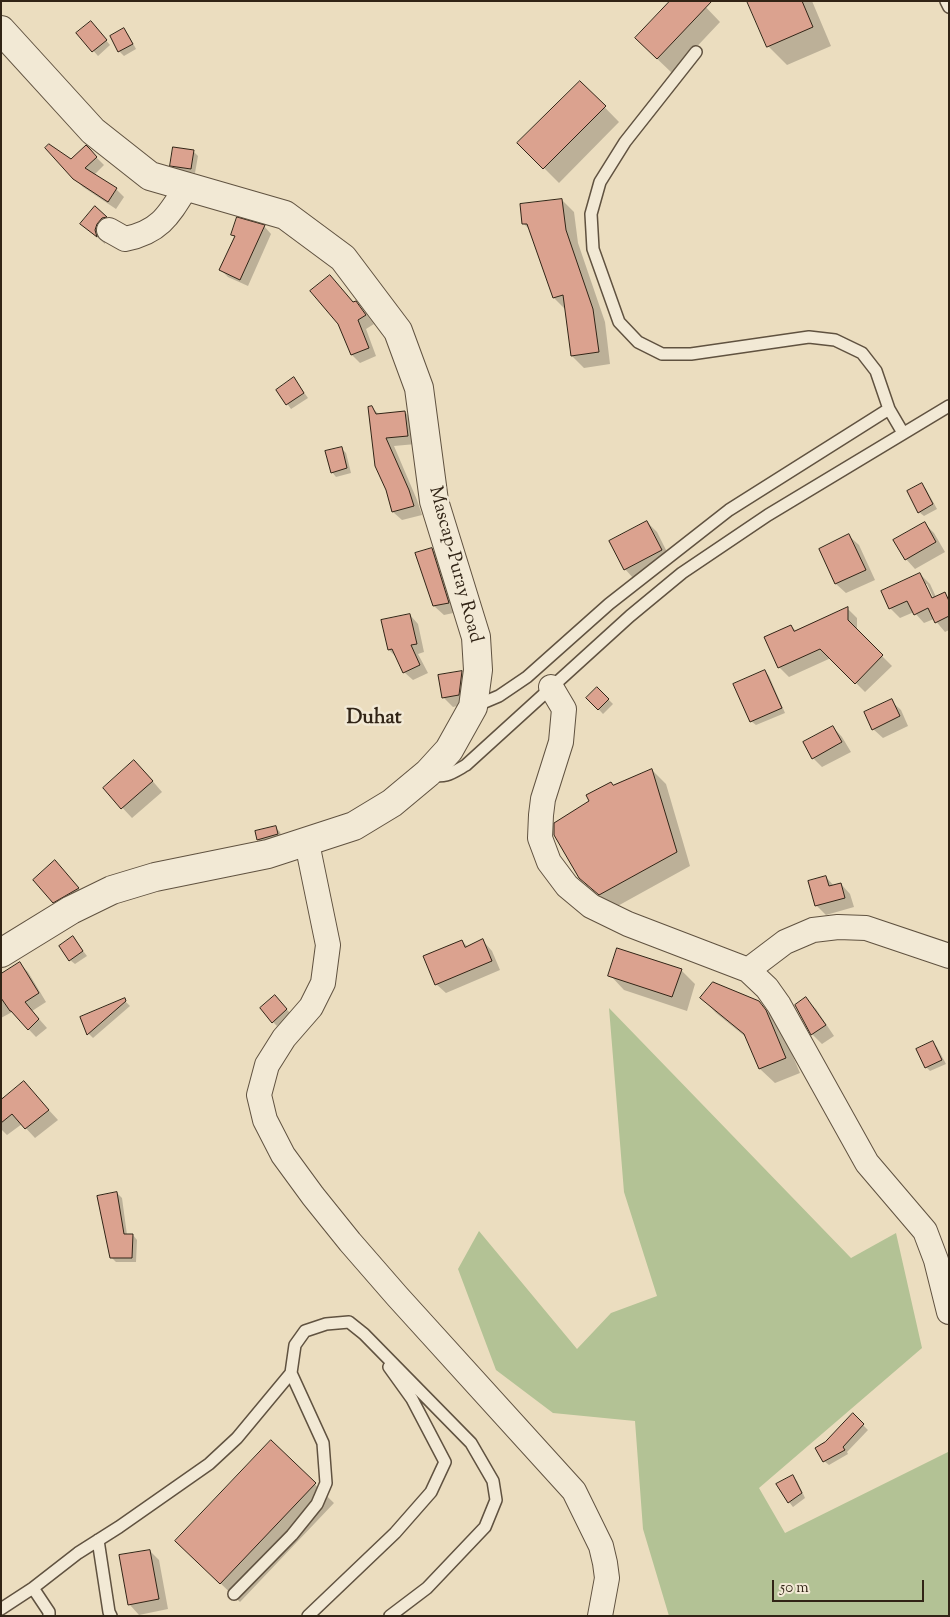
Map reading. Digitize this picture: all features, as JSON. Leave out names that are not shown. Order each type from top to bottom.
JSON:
[{"type":"street","name":"Mascap-Puray Road","points":[[1,30],[93,132],[150,176],[285,215],[343,258],[398,331],[419,388],[434,501],[476,637],[478,670],[473,707],[449,750],[428,773],[392,803],[354,826],[307,843],[268,854],[164,876],[112,890],[71,910],[1,953]]},
{"type":"street","points":[[109,230],[125,239],[150,232],[173,208],[186,186]]},
{"type":"street","points":[[551,687],[564,708],[561,742],[543,799],[541,814],[540,838],[549,862],[567,886],[591,906],[628,924],[748,970],[767,988],[780,1005],[867,1162],[925,1231],[936,1260],[949,1312]]},
{"type":"street","points":[[307,843],[328,946],[323,983],[311,1007],[284,1038],[267,1065],[259,1095],[265,1120],[283,1155],[325,1212],[397,1296],[574,1491],[601,1546],[605,1563],[607,1578],[600,1616]]},
{"type":"street","points":[[748,970],[785,942],[813,930],[838,927],[866,928],[949,956]]},
{"type":"lane","points":[[946,1],[949,7]]},
{"type":"lane","points":[[696,52],[625,142],[600,182],[591,214],[593,248],[619,322],[638,342],[662,354],[691,354],[809,337],[835,340],[862,353],[876,372],[889,409],[903,433]]},
{"type":"lane","points":[[428,773],[439,777],[450,774],[466,765],[630,616],[682,573],[768,516],[949,406]]},
{"type":"lane","points":[[473,707],[499,696],[526,677],[609,604],[729,510],[889,409]]},
{"type":"lane","points":[[1,1609],[78,1553],[209,1464],[236,1438],[291,1373],[295,1345],[305,1331],[326,1324],[349,1322],[364,1334],[471,1443],[493,1481],[496,1500],[485,1527],[427,1588],[390,1616]]},
{"type":"lane","points":[[308,1616],[395,1533],[431,1492],[445,1462],[412,1399],[364,1334]]},
{"type":"lane","points":[[234,1594],[298,1527],[317,1504],[326,1483],[324,1443],[291,1373]]},
{"type":"lane","points":[[98,1540],[111,1616]]},
{"type":"lane","points":[[32,1588],[50,1614]]},
{"type":"green space","points":[[609,1008],[851,1258],[896,1233],[922,1348],[759,1488],[785,1533],[948,1452],[949,1616],[669,1616],[643,1529],[635,1421],[553,1413],[496,1370],[458,1269],[479,1231],[577,1349],[611,1313],[657,1296],[624,1192]]},
{"type":"building","points":[[670,1],[712,1],[657,59],[635,38]]},
{"type":"building","points":[[747,1],[802,1],[813,27],[767,47]]},
{"type":"building","points":[[91,21],[107,40],[92,52],[76,33]]},
{"type":"building","points":[[124,28],[133,44],[118,52],[110,36]]},
{"type":"building","points":[[580,81],[606,106],[543,169],[517,143]]},
{"type":"building","points":[[49,144],[71,159],[86,145],[97,157],[85,168],[117,188],[108,202],[73,179],[45,148]]},
{"type":"building","points":[[173,147],[194,150],[191,169],[170,166]]},
{"type":"building","points":[[562,199],[566,230],[593,309],[599,352],[571,356],[563,295],[553,298],[527,224],[522,224],[520,204]]},
{"type":"building","points":[[95,206],[107,217],[102,218],[97,224],[95,230],[97,237],[80,224]]},
{"type":"building","points":[[237,217],[265,225],[240,280],[219,270],[235,236],[231,235]]},
{"type":"building","points":[[330,275],[353,302],[356,301],[366,315],[358,320],[369,348],[351,355],[338,324],[310,291]]},
{"type":"building","points":[[294,377],[304,393],[286,405],[276,390]]},
{"type":"building","points":[[372,406],[376,414],[405,411],[408,436],[386,438],[414,506],[392,512],[386,490],[375,466],[368,407]]},
{"type":"building","points":[[342,447],[347,468],[331,473],[325,451]]},
{"type":"building","points":[[922,483],[933,504],[918,513],[907,491]]},
{"type":"building","points":[[647,521],[662,550],[624,570],[609,541]]},
{"type":"building","points":[[925,522],[936,542],[905,560],[893,540]]},
{"type":"building","points":[[849,534],[866,570],[835,584],[819,549]]},
{"type":"building","points":[[432,548],[449,603],[433,606],[415,553]]},
{"type":"building","points":[[920,573],[932,598],[945,592],[949,601],[949,616],[935,623],[928,608],[914,615],[907,601],[889,609],[881,591]]},
{"type":"building","points":[[848,607],[848,620],[883,655],[855,684],[820,649],[778,668],[764,637],[791,625],[794,631]]},
{"type":"building","points":[[410,614],[417,644],[411,645],[420,665],[403,673],[392,649],[388,650],[381,620]]},
{"type":"building","points":[[765,670],[782,708],[750,722],[733,684]]},
{"type":"building","points":[[462,671],[459,695],[442,698],[438,675]]},
{"type":"building","points":[[597,687],[609,699],[598,710],[586,698]]},
{"type":"building","points":[[892,699],[900,716],[872,730],[864,712]]},
{"type":"building","points":[[833,726],[842,742],[812,759],[803,742]]},
{"type":"building","points":[[134,760],[153,781],[121,809],[103,788]]},
{"type":"building","points":[[652,769],[677,852],[599,895],[579,878],[554,835],[554,823],[589,801],[586,795],[611,782],[613,785]]},
{"type":"building","points":[[276,826],[278,834],[257,840],[255,831]]},
{"type":"building","points":[[55,860],[79,888],[53,903],[33,880]]},
{"type":"building","points":[[826,876],[829,886],[841,883],[845,898],[815,906],[808,881]]},
{"type":"building","points":[[73,936],[83,951],[69,961],[59,946]]},
{"type":"building","points":[[483,939],[492,961],[435,985],[423,956],[462,940],[465,947]]},
{"type":"building","points":[[617,948],[682,969],[672,997],[608,976]]},
{"type":"building","points":[[20,962],[39,993],[25,1002],[39,1019],[28,1030],[10,1011],[1,998],[1,974]]},
{"type":"building","points":[[713,982],[759,1001],[766,1010],[786,1058],[759,1069],[744,1034],[700,998]]},
{"type":"building","points":[[275,995],[287,1009],[272,1023],[260,1008]]},
{"type":"building","points":[[806,997],[826,1025],[811,1035],[795,1005]]},
{"type":"building","points":[[125,998],[126,1001],[87,1035],[80,1017]]},
{"type":"building","points":[[933,1041],[942,1060],[925,1068],[916,1049]]},
{"type":"building","points":[[24,1081],[49,1110],[25,1129],[12,1114],[1,1123],[1,1100]]},
{"type":"building","points":[[117,1192],[124,1234],[133,1234],[132,1258],[110,1258],[97,1196]]},
{"type":"building","points":[[853,1413],[864,1424],[843,1447],[845,1450],[823,1462],[815,1448],[825,1442]]},
{"type":"building","points":[[271,1440],[316,1483],[220,1584],[175,1541]]},
{"type":"building","points":[[793,1475],[802,1493],[788,1503],[776,1484]]},
{"type":"building","points":[[150,1550],[159,1599],[128,1605],[119,1555]]},
{"type":"district","name":"Duhat","points":[[374,720]]}]
